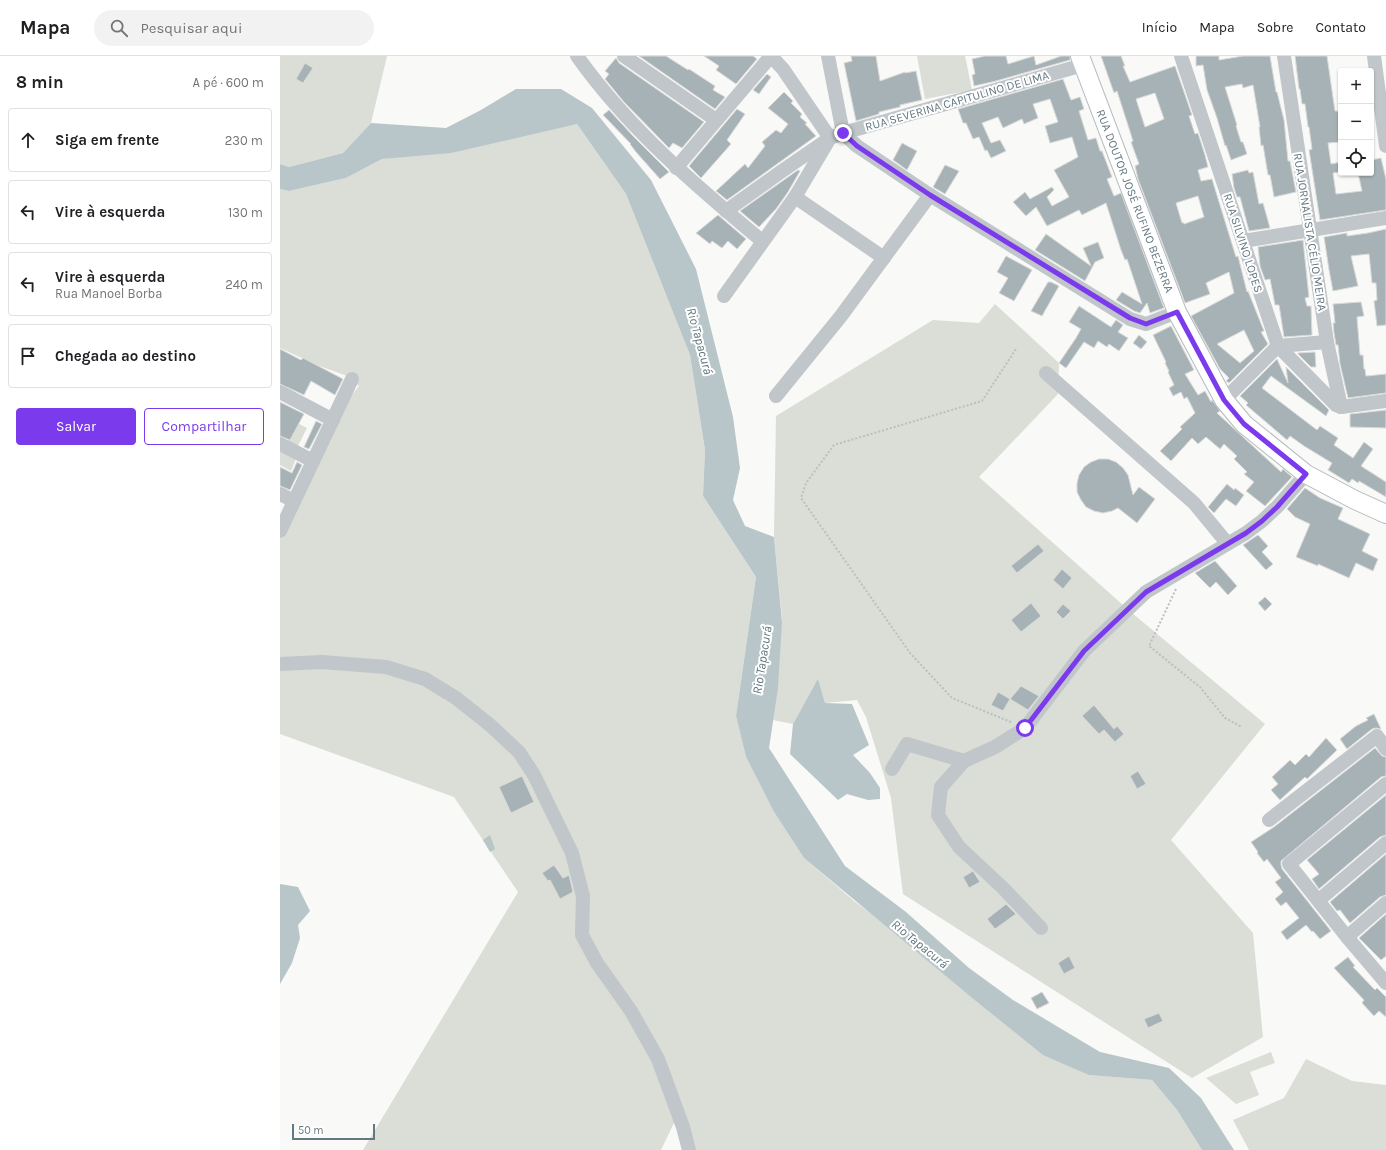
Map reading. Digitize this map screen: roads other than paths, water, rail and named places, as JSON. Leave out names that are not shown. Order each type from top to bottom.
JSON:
[{"type":"main road","name":"RUA DOUTOR JOSÉ RUFINO BEZERRA","points":[[1082,61],[1177,312],[1224,400],[1244,424],[1306,474],[1355,500],[1386,514]]},
{"type":"street","points":[[576,56],[589,74],[648,140],[676,168],[762,241]]},
{"type":"street","points":[[624,56],[716,120]]},
{"type":"street","points":[[676,168],[771,56],[783,69],[830,138],[795,197],[724,296]]},
{"type":"street","points":[[828,56],[843,133],[857,146],[930,195],[1130,318],[1146,324],[1177,312]]},
{"type":"street","name":"RUA SILVINO LOPES","points":[[1181,56],[1278,346],[1336,405],[1341,407]]},
{"type":"street","name":"RUA JORNALISTA CÉLIO MEIRA","points":[[1284,56],[1327,342],[1341,407]]},
{"type":"street","points":[[1374,56],[1386,146]]},
{"type":"street","name":"RUA SEVERINA CAPITULINO DE LIMA","points":[[726,211],[830,138],[1082,61]]},
{"type":"street","points":[[776,396],[841,316],[930,195]]},
{"type":"street","points":[[795,197],[884,258]]},
{"type":"street","points":[[1243,241],[1386,218]]},
{"type":"street","points":[[1224,400],[1278,346],[1327,342]]},
{"type":"street","points":[[1046,373],[1194,503],[1227,543]]},
{"type":"street","points":[[280,531],[352,379]]},
{"type":"street","points":[[280,392],[333,420]]},
{"type":"street","points":[[1341,407],[1386,401]]},
{"type":"street","points":[[280,444],[313,461]]},
{"type":"street","points":[[1042,928],[1004,888],[959,847],[938,815],[941,787],[964,761],[995,747],[1025,728],[1084,651],[1146,592],[1246,533],[1277,507],[1306,474]]},
{"type":"street","points":[[280,494],[294,501]]},
{"type":"street","points":[[280,664],[322,662],[386,667],[425,679],[456,698],[519,752],[534,775],[572,853],[583,896],[582,935],[597,963],[631,1011],[658,1059],[683,1127],[689,1150]]},
{"type":"street","points":[[1269,820],[1377,736],[1386,749]]},
{"type":"street","points":[[892,769],[907,744],[964,761]]},
{"type":"street","points":[[1384,978],[1347,937],[1289,864],[1386,784]]},
{"type":"street","points":[[1318,900],[1386,843]]},
{"type":"street","points":[[1347,937],[1386,903]]},
{"type":"water","name":"Rio Tapacurá","points":[[516,89],[561,89],[592,108],[651,180],[696,269],[733,417],[740,468],[733,500],[745,526],[774,537],[782,622],[778,688],[769,748],[845,866],[906,912],[969,968],[1013,1000],[1100,1052],[1169,1068],[1201,1098],[1234,1150],[1202,1150],[1177,1110],[1152,1080],[1089,1075],[1043,1055],[804,858],[774,812],[746,757],[736,716],[756,577],[703,496],[705,450],[690,355],[626,194],[577,124],[451,153],[382,159],[346,178],[289,191],[280,189],[280,164],[289,167],[343,153],[371,123],[446,128],[481,110]]},
{"type":"water","points":[[818,679],[825,703],[852,704],[869,745],[853,755],[870,773],[880,788],[880,799],[868,800],[847,794],[838,800],[790,754],[793,724]]},
{"type":"water","points":[[490,835],[495,849],[490,852],[483,840]]},
{"type":"water","points":[[280,884],[298,887],[310,911],[298,925],[300,938],[292,963],[280,984]]}]
